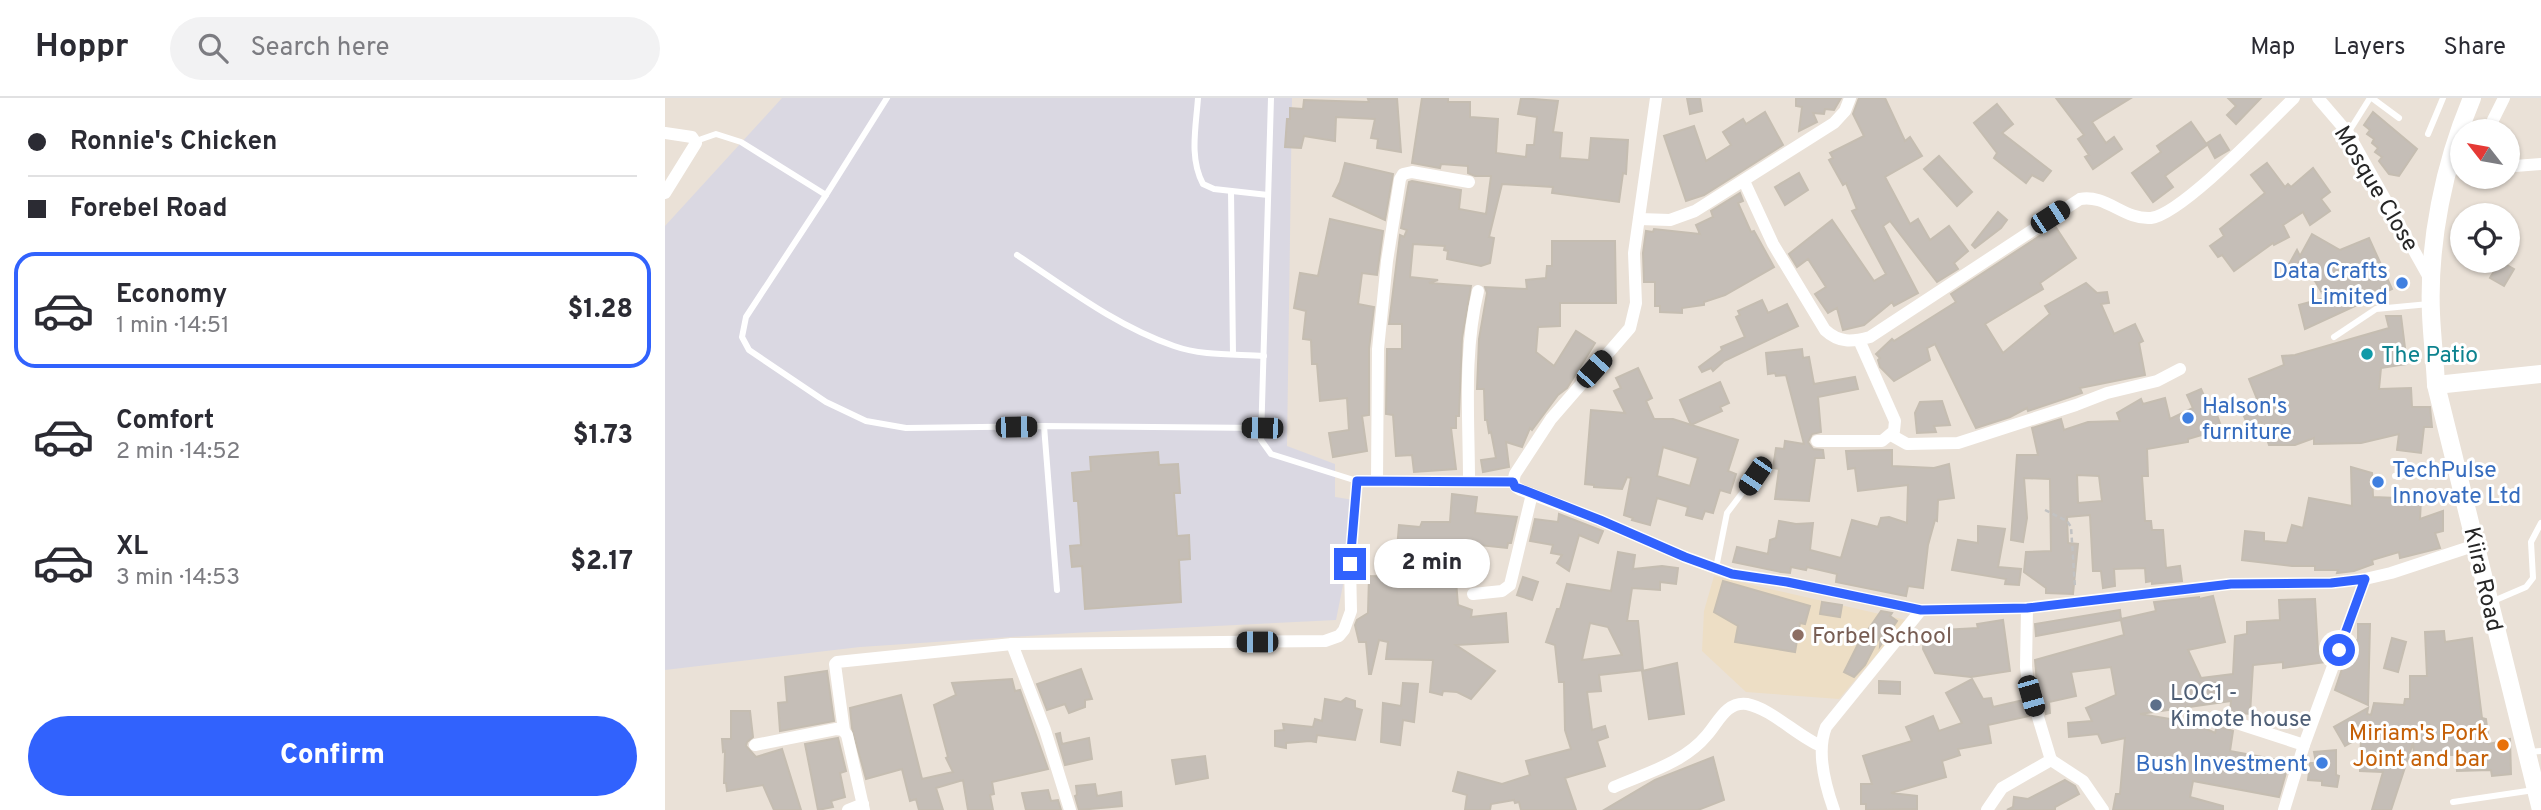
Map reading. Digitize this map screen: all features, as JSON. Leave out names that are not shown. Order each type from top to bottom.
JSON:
[{"type":"main road","name":"Kiira Road","points":[[2472,98],[2453,154],[2437,218],[2431,282],[2436,384],[2490,602],[2534,752],[2536,790],[2541,810]]},
{"type":"main road","points":[[2436,384],[2541,374]]},
{"type":"street","points":[[1655,98],[1634,253],[1636,303],[1630,328],[1551,419],[1514,474],[1515,487],[1732,574],[1787,582],[1921,610],[2027,608],[2231,584],[2331,583],[2391,573],[2476,545]]},
{"type":"street","points":[[1639,219],[1663,221],[1679,218],[1744,181],[1835,123],[1845,111],[1850,98]]},
{"type":"street","points":[[1744,181],[1773,244],[1825,330],[1834,338],[1859,340],[1870,337],[2080,199],[2097,199],[2134,217],[2148,218],[2166,213],[2214,174],[2294,98]]},
{"type":"street","name":"Mosque Close","points":[[2318,98],[2348,133],[2431,282]]},
{"type":"street","points":[[2494,119],[2504,98]]},
{"type":"street","points":[[665,133],[692,137],[696,141],[694,149],[665,193]]},
{"type":"street","points":[[2520,166],[2541,164]]},
{"type":"street","points":[[1377,480],[1378,349],[1387,261],[1400,179],[1403,174],[1412,172],[1469,182]]},
{"type":"street","points":[[1469,481],[1469,362],[1473,314],[1478,292]]},
{"type":"street","points":[[1817,441],[1882,441],[1891,435],[1895,421],[1859,340]]},
{"type":"street","points":[[1891,435],[1907,444],[1958,443],[2106,393],[2157,381],[2180,369]]},
{"type":"street","points":[[848,810],[864,807],[844,731],[835,664],[837,662],[1012,645],[1325,641],[1339,636],[1351,611],[1350,564],[1357,481],[1513,482]]},
{"type":"street","points":[[1473,594],[1502,591],[1510,585],[1532,494]]},
{"type":"street","points":[[2284,810],[2304,745],[2365,579]]},
{"type":"street","points":[[2027,608],[2028,684],[2051,760],[2083,781],[2103,810]]},
{"type":"street","points":[[1834,810],[1825,775],[1821,746],[1823,735],[1830,720],[1921,610]]},
{"type":"street","points":[[1012,645],[1045,730],[1070,810]]},
{"type":"street","points":[[1614,787],[1682,757],[1707,735],[1718,717],[1734,706],[1743,704],[1757,707],[1807,740],[1821,746]]},
{"type":"street","points":[[2215,716],[2304,745]]},
{"type":"street","points":[[755,745],[836,729],[844,731]]},
{"type":"street","points":[[1987,810],[2002,788],[2051,760]]},
{"type":"lane","points":[[887,98],[747,317],[742,337],[749,350],[801,387],[866,421],[906,428],[1262,428]]},
{"type":"lane","points":[[1198,98],[1194,152],[1198,174],[1203,184],[1230,191],[1268,195]]},
{"type":"lane","points":[[1271,98],[1261,440],[1271,454],[1357,481]]},
{"type":"lane","points":[[2348,133],[2371,98],[2399,118]]},
{"type":"lane","points":[[2428,134],[2443,98]]},
{"type":"lane","points":[[696,141],[716,134],[741,142],[826,195]]},
{"type":"lane","points":[[1230,191],[1233,354]]},
{"type":"lane","points":[[1017,255],[1122,324],[1176,347],[1264,356]]},
{"type":"lane","points":[[2334,337],[2376,309],[2431,304]]},
{"type":"lane","points":[[1044,426],[1057,590]]},
{"type":"lane","points":[[2395,476],[2458,468]]},
{"type":"lane","points":[[1716,568],[1727,513],[1755,476]]},
{"type":"lane","points":[[2490,602],[2526,587],[2533,578],[2531,542],[2541,523]]},
{"type":"lane","points":[[2453,802],[2536,790]]},
{"type":"path","points":[[2045,510],[2067,521],[2071,527],[2075,602]]},
{"type":"shaded area","points":[[782,98],[1292,98],[1287,446],[1335,464],[1335,497],[1354,500],[1346,570],[1336,620],[860,647],[665,670],[665,226]]},
{"type":"shaded area","name":"Forbel School","points":[[1714,576],[1906,620],[1839,699],[1746,692],[1702,651],[1704,611]]},
{"type":"building","points":[[1397,98],[1401,152],[1377,148],[1378,139],[1371,138],[1375,119],[1336,117],[1335,141],[1304,136],[1301,148],[1285,147],[1290,108],[1303,109],[1304,100],[1369,102],[1368,99]]},
{"type":"building","points":[[1422,98],[1448,98],[1448,102],[1470,102],[1470,117],[1498,119],[1496,153],[1526,157],[1527,145],[1534,145],[1537,117],[1518,114],[1521,98],[1558,101],[1553,132],[1562,133],[1560,158],[1589,160],[1591,138],[1628,140],[1626,174],[1623,173],[1619,202],[1552,193],[1553,187],[1502,184],[1489,237],[1494,238],[1490,263],[1481,266],[1447,259],[1448,251],[1444,250],[1445,246],[1413,244],[1410,277],[1438,280],[1429,283],[1471,286],[1462,338],[1459,416],[1456,416],[1456,428],[1451,428],[1456,469],[1414,472],[1412,455],[1396,456],[1393,415],[1386,414],[1387,349],[1402,349],[1402,324],[1389,324],[1400,235],[1404,237],[1407,230],[1401,228],[1409,182],[1461,190],[1459,209],[1486,214],[1491,176],[1468,173],[1468,166],[1441,164],[1440,168],[1412,163]]},
{"type":"building","points":[[1687,98],[1700,98],[1702,111],[1690,114]]},
{"type":"building","points":[[1796,98],[1841,98],[1834,110],[1825,109],[1824,114],[1813,113],[1817,122],[1799,131],[1802,107],[1796,106]]},
{"type":"building","points":[[1859,98],[1885,98],[1905,141],[1910,137],[1922,156],[1885,177],[1910,224],[1918,219],[1930,240],[1949,226],[1968,251],[1954,263],[1958,269],[1937,282],[1890,221],[1883,226],[1918,293],[1894,306],[1892,302],[1864,325],[1843,330],[1837,308],[1828,313],[1815,294],[1826,287],[1808,259],[1797,267],[1789,254],[1832,220],[1874,281],[1886,274],[1852,211],[1857,209],[1846,183],[1843,185],[1829,160],[1833,158],[1830,153],[1864,136],[1853,114]]},
{"type":"building","points":[[2056,98],[2131,98],[2092,122],[2106,143],[2114,137],[2122,149],[2093,169],[2085,157],[2089,155],[2078,139],[2084,135]]},
{"type":"building","points":[[2228,98],[2261,98],[2236,124],[2227,115],[2236,106]]},
{"type":"building","points":[[1997,104],[2013,124],[2002,133],[2051,171],[2043,181],[2032,175],[2026,183],[1994,158],[1997,153],[1974,123]]},
{"type":"building","points":[[1765,112],[1783,145],[1704,195],[1686,201],[1664,136],[1694,126],[1706,161],[1731,145],[1723,132],[1743,119],[1746,124]]},
{"type":"building","points":[[2373,112],[2417,149],[2399,176],[2389,174],[2379,161],[2382,157],[2375,152],[2378,148],[2372,143],[2374,139],[2367,134],[2370,130],[2364,125]]},
{"type":"building","points":[[2191,122],[2207,145],[2165,176],[2173,187],[2153,202],[2132,173],[2161,152],[2157,146]]},
{"type":"building","points":[[2220,135],[2229,150],[2215,158],[2207,143]]},
{"type":"building","points":[[1939,156],[1972,192],[1957,206],[1924,169]]},
{"type":"building","points":[[1345,163],[1393,174],[1385,220],[1333,196]]},
{"type":"building","points":[[2267,163],[2285,187],[2288,184],[2291,187],[2313,168],[2330,192],[2321,199],[2330,211],[2310,225],[2303,212],[2283,225],[2289,237],[2274,245],[2273,243],[2234,271],[2222,255],[2218,257],[2210,246],[2224,236],[2220,229],[2265,193],[2251,175]]},
{"type":"building","points":[[1799,173],[1808,190],[1785,205],[1775,187]]},
{"type":"building","points":[[1740,193],[1743,201],[1738,203],[1751,232],[1754,231],[1774,267],[1725,295],[1704,302],[1704,305],[1682,308],[1682,313],[1660,312],[1660,306],[1655,306],[1655,282],[1644,282],[1643,253],[1646,231],[1653,232],[1654,229],[1700,234],[1696,225],[1713,217],[1711,211]]},
{"type":"building","points":[[1998,212],[2007,220],[1975,248],[1972,245]]},
{"type":"building","points":[[1330,219],[1383,231],[1377,275],[1362,273],[1358,304],[1374,307],[1369,349],[1369,415],[1362,416],[1367,451],[1333,457],[1329,433],[1349,430],[1347,398],[1320,401],[1317,364],[1312,364],[1311,340],[1303,339],[1306,311],[1294,308],[1300,273],[1318,276]]},
{"type":"building","points":[[2055,226],[2076,258],[2040,283],[2043,289],[1985,324],[2003,353],[2050,314],[2045,306],[2086,283],[2097,293],[2107,292],[2109,303],[2101,304],[2114,334],[2135,324],[2143,341],[2139,343],[2145,375],[2080,388],[2082,393],[2028,411],[2027,408],[2010,417],[1976,428],[1935,344],[1927,348],[1930,360],[1894,381],[1880,367],[1880,358],[1876,354],[1892,339],[1894,341],[1956,302],[1951,294]]},
{"type":"building","points":[[2312,234],[2340,250],[2369,238],[2392,289],[2305,329],[2299,305],[2325,298],[2315,281],[2288,266],[2297,250],[2300,256]]},
{"type":"building","points":[[1552,241],[1615,241],[1616,303],[1560,303],[1560,326],[1538,327],[1536,352],[1554,366],[1576,331],[1595,343],[1567,388],[1558,395],[1532,430],[1530,428],[1522,447],[1506,442],[1509,467],[1483,472],[1481,460],[1496,458],[1491,432],[1489,433],[1485,420],[1484,389],[1477,389],[1479,339],[1487,293],[1485,287],[1527,289],[1526,280],[1546,278],[1547,266],[1552,266]]},
{"type":"building","points":[[2493,273],[2512,273],[2504,286],[2490,278]]},
{"type":"building","points":[[1762,300],[1768,313],[1787,304],[1798,326],[1724,361],[1713,371],[1711,368],[1702,372],[1699,367],[1722,350],[1721,347],[1745,337],[1736,317],[1740,315],[1738,311]]},
{"type":"building","points":[[2386,316],[2401,316],[2407,364],[2381,368],[2379,389],[2411,388],[2412,407],[2430,407],[2432,427],[2424,427],[2421,453],[2397,450],[2399,434],[2361,443],[2314,444],[2314,438],[2295,445],[2269,445],[2261,422],[2249,428],[2240,407],[2257,399],[2249,379],[2284,365],[2282,356],[2295,355],[2389,328]]},
{"type":"building","points":[[1802,349],[1803,358],[1809,357],[1814,384],[1855,377],[1858,389],[1818,397],[1821,432],[1812,434],[1808,442],[1813,449],[1823,450],[1824,458],[1815,458],[1809,501],[1775,499],[1779,469],[1773,468],[1776,448],[1784,449],[1785,441],[1804,444],[1786,375],[1768,374],[1766,353]]},
{"type":"building","points":[[1638,368],[1652,398],[1646,401],[1654,419],[1673,419],[1738,440],[1728,471],[1736,474],[1730,493],[1720,490],[1713,513],[1705,511],[1702,519],[1686,515],[1688,507],[1657,498],[1650,525],[1624,515],[1631,478],[1627,477],[1622,489],[1585,484],[1591,410],[1625,413],[1614,391],[1621,388],[1616,378]],"holes":[[[1663,447],[1698,458],[1690,486],[1657,476]]]},
{"type":"building","points":[[1720,382],[1729,403],[1720,407],[1722,411],[1691,425],[1680,400]]},
{"type":"building","points":[[2201,389],[2222,429],[2188,439],[2188,442],[2147,449],[2148,476],[2142,476],[2145,521],[2151,521],[2152,530],[2163,530],[2166,568],[2180,566],[2182,581],[2152,584],[2152,581],[2146,582],[2145,568],[2114,569],[2115,586],[2103,588],[2101,571],[2093,571],[2090,515],[2067,517],[2068,543],[2078,544],[2073,594],[2046,593],[2046,588],[2024,572],[2026,552],[2051,551],[2050,479],[2024,478],[2027,518],[2023,542],[2011,540],[2017,455],[2038,455],[2032,428],[2061,419],[2064,430],[2088,422],[2120,421],[2117,413],[2141,399],[2143,404],[2165,398],[2170,419],[2193,408],[2187,395]],"holes":[[[2077,475],[2099,476],[2102,501],[2078,503]]]},
{"type":"building","points":[[1942,401],[1950,425],[1934,426],[1936,432],[1917,433],[1915,413],[1920,402]]},
{"type":"building","points":[[1892,450],[1892,466],[1934,468],[1949,464],[1954,498],[1938,500],[1937,521],[1935,520],[1928,545],[1923,588],[1908,586],[1906,596],[1836,582],[1837,574],[1807,567],[1806,570],[1791,567],[1790,573],[1733,562],[1737,547],[1768,554],[1770,540],[1776,538],[1779,521],[1813,523],[1810,550],[1841,558],[1852,520],[1878,527],[1881,518],[1889,517],[1907,523],[1908,485],[1858,491],[1855,468],[1848,469],[1846,451]]},
{"type":"building","points":[[1158,452],[1159,465],[1178,464],[1180,493],[1174,493],[1177,536],[1189,535],[1190,559],[1179,560],[1181,602],[1085,609],[1082,566],[1072,567],[1070,546],[1081,545],[1078,501],[1074,501],[1072,473],[1091,471],[1090,457]]},
{"type":"building","points":[[2351,467],[2372,473],[2373,497],[2421,499],[2420,519],[2443,511],[2443,531],[2435,533],[2440,548],[2400,558],[2399,552],[2372,560],[2373,564],[2354,571],[2337,573],[2338,570],[2315,570],[2315,566],[2242,560],[2245,531],[2264,533],[2264,541],[2287,543],[2292,525],[2303,528],[2309,498],[2352,506]]},
{"type":"building","points":[[1452,494],[1477,497],[1475,513],[1517,517],[1511,543],[1508,543],[1507,548],[1479,545],[1478,554],[1474,554],[1474,557],[1397,549],[1399,525],[1420,527],[1422,522],[1450,522]]},
{"type":"building","points":[[1559,514],[1603,531],[1598,543],[1579,535],[1569,571],[1557,563],[1562,555],[1551,553],[1553,545],[1530,541],[1535,519],[1558,522]]},
{"type":"building","points":[[1978,526],[2005,529],[1998,567],[2021,569],[2019,585],[2005,584],[2006,579],[1952,570],[1958,540],[1978,543]]},
{"type":"building","points":[[1618,552],[1635,555],[1633,569],[1662,566],[1678,568],[1676,584],[1660,582],[1660,590],[1632,588],[1627,621],[1638,621],[1643,670],[1599,675],[1601,691],[1587,692],[1592,730],[1605,726],[1608,737],[1597,741],[1605,766],[1565,778],[1576,810],[1521,810],[1519,802],[1515,803],[1514,800],[1491,804],[1490,810],[1465,810],[1467,795],[1453,791],[1458,772],[1502,784],[1530,775],[1526,761],[1571,749],[1565,730],[1564,682],[1559,682],[1555,645],[1546,642],[1567,584],[1611,591]],"holes":[[[1590,623],[1608,627],[1622,655],[1582,660]]]},
{"type":"building","points":[[1475,563],[1478,577],[1456,581],[1458,605],[1472,610],[1471,617],[1506,613],[1508,642],[1456,645],[1495,671],[1471,699],[1457,692],[1443,691],[1442,695],[1430,692],[1433,660],[1386,659],[1388,642],[1379,640],[1369,674],[1366,642],[1359,642],[1355,625],[1357,620],[1368,613],[1369,576],[1400,577],[1399,571]]},
{"type":"building","points":[[1523,577],[1538,582],[1532,600],[1517,595]]},
{"type":"building","points":[[1723,581],[1810,606],[1805,624],[1800,623],[1795,652],[1735,642],[1738,626],[1714,612]]},
{"type":"building","points":[[2213,596],[2225,642],[2188,650],[2201,678],[2233,674],[2235,636],[2247,634],[2247,622],[2280,620],[2279,600],[2315,599],[2318,651],[2330,648],[2325,662],[2283,668],[2283,662],[2253,665],[2250,714],[2230,712],[2231,701],[2140,714],[2194,723],[2215,733],[2217,726],[2221,727],[2233,731],[2230,751],[2289,762],[2279,797],[2193,781],[2190,797],[2223,806],[2223,810],[2113,810],[2116,794],[2120,794],[2125,738],[2102,743],[2098,734],[2069,737],[2068,723],[2092,721],[2086,708],[2116,695],[2111,667],[2071,672],[2076,696],[2049,702],[2050,713],[2046,714],[2037,682],[2035,660],[2124,635],[2121,620],[2036,636],[2035,624],[2120,610],[2121,619],[2156,611],[2154,602]]},
{"type":"building","points":[[1822,602],[1842,605],[1840,617],[1820,614]]},
{"type":"building","points":[[1881,611],[1892,613],[1890,616],[1897,621],[1880,646],[1881,634],[1865,665],[1854,677],[1844,672],[1858,644]]},
{"type":"building","points":[[2003,620],[2010,671],[1971,677],[1935,673],[1923,649],[1924,637],[1943,639],[1943,630],[1978,628],[1977,624]]},
{"type":"building","points":[[2358,624],[2370,624],[2368,705],[2335,690],[2351,642],[2358,640]]},
{"type":"building","points":[[2444,631],[2445,642],[2472,638],[2482,718],[2486,719],[2489,744],[2510,739],[2511,774],[2492,776],[2491,770],[2457,771],[2456,755],[2414,755],[2413,743],[2391,810],[2372,810],[2383,772],[2360,771],[2361,737],[2345,746],[2334,727],[2368,708],[2367,714],[2371,715],[2374,703],[2404,705],[2405,699],[2410,699],[2410,676],[2427,676],[2425,632]]},
{"type":"building","points":[[2392,638],[2406,642],[2398,672],[2384,668]]},
{"type":"building","points":[[1677,663],[1684,714],[1649,719],[1642,671]]},
{"type":"building","points":[[1081,669],[1092,699],[1085,700],[1085,707],[1069,713],[1065,704],[1047,710],[1037,684]]},
{"type":"building","points":[[827,671],[834,721],[780,731],[778,703],[787,702],[785,677]]},
{"type":"building","points":[[1012,679],[1015,691],[1020,690],[1048,769],[992,782],[994,794],[990,795],[993,810],[968,810],[963,780],[936,788],[943,810],[919,810],[916,799],[910,801],[902,769],[866,779],[852,728],[850,708],[901,695],[922,779],[953,772],[946,758],[948,757],[934,705],[956,695],[952,683]]},
{"type":"building","points":[[1972,679],[1983,699],[1991,698],[1993,707],[2024,700],[2029,716],[1988,725],[1991,743],[1958,749],[1960,755],[1942,761],[1946,777],[1891,793],[1917,796],[1917,809],[1866,810],[1866,804],[1861,804],[1861,784],[1872,784],[1863,756],[1912,741],[1906,727],[1933,716],[1939,731],[1962,723],[1946,693]]},
{"type":"building","points":[[1879,681],[1900,682],[1900,694],[1879,693]]},
{"type":"building","points":[[1403,683],[1418,684],[1414,722],[1403,720],[1400,745],[1381,742],[1383,703],[1401,706]]},
{"type":"building","points":[[1346,698],[1355,701],[1355,708],[1362,710],[1355,740],[1317,735],[1316,742],[1286,743],[1286,748],[1275,746],[1275,731],[1284,730],[1283,724],[1313,727],[1315,719],[1322,721],[1325,699],[1341,702]]},
{"type":"building","points":[[731,711],[750,711],[753,737],[746,746],[756,757],[782,749],[801,810],[774,810],[763,785],[727,791],[724,783],[725,751],[723,752],[722,739],[731,739]]},
{"type":"building","points":[[1060,733],[1062,744],[1089,738],[1092,759],[1065,765],[1056,734]]},
{"type":"building","points":[[838,738],[846,771],[840,773],[845,797],[831,801],[833,807],[818,810],[805,744]]},
{"type":"building","points":[[2336,750],[2336,775],[2339,776],[2337,787],[2322,785],[2322,781],[2308,780],[2310,763],[2316,763],[2314,752]]},
{"type":"building","points":[[1205,756],[1208,778],[1176,784],[1172,760]]},
{"type":"building","points":[[1713,757],[1724,800],[1698,810],[1604,810],[1655,780]]},
{"type":"building","points":[[2065,780],[2075,786],[2079,794],[2055,807],[2055,810],[2007,810],[2013,807],[2014,797],[2028,799]]},
{"type":"building","points":[[1095,784],[1097,796],[1121,792],[1122,806],[1079,810],[1075,796],[1076,786]]},
{"type":"building","points":[[1048,790],[1051,801],[1058,800],[1061,810],[1026,810],[1022,793]]},
{"type":"place","name":"Data Crafts Limited","points":[[2402,283]]},
{"type":"place","name":"The Patio","points":[[2367,354]]},
{"type":"place","name":"Halson's furniture","points":[[2188,418]]},
{"type":"place","name":"TechPulse Innovate Ltd","points":[[2378,482]]},
{"type":"place","name":"Forbel School","points":[[1798,635]]},
{"type":"place","name":"LOC1 - Kimote house","points":[[2156,705]]},
{"type":"place","name":"Miriam's Pork Joint and bar","points":[[2503,745]]},
{"type":"place","name":"Bush Investment","points":[[2322,763]]},
{"type":"route","points":[[1350,564],[1357,481],[1513,482],[1515,487],[1732,574],[1787,582],[1921,610],[2027,608],[2231,584],[2331,583],[2365,579],[2339,650]]}]
